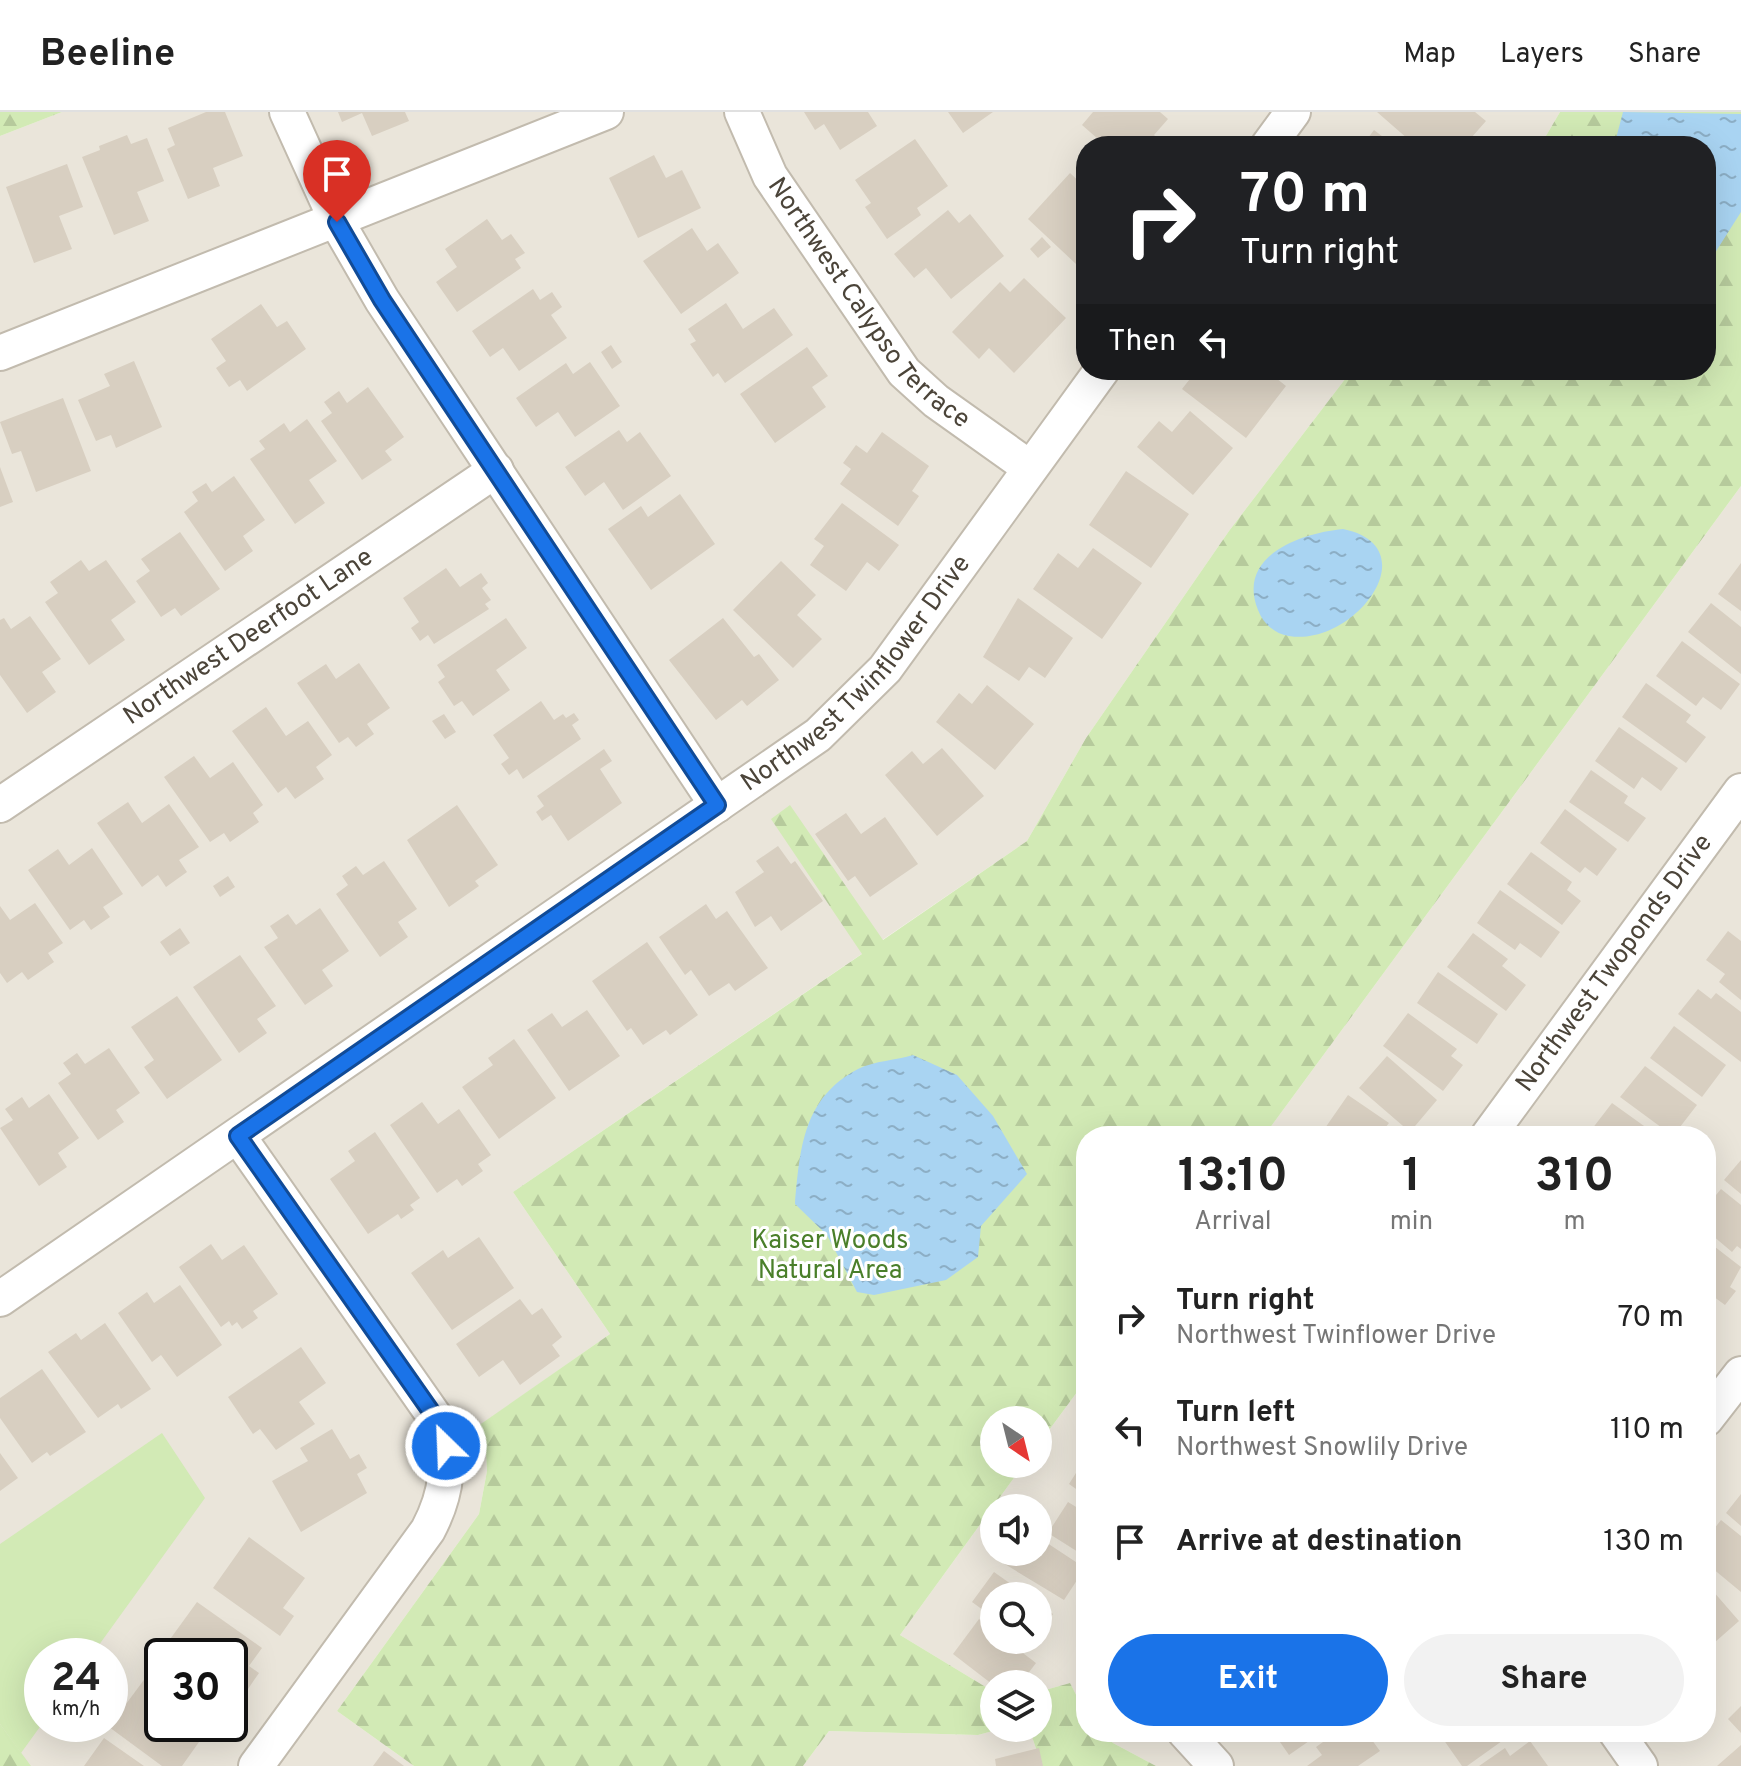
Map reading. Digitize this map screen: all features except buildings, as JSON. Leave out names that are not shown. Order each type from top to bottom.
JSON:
[{"type":"street","points":[[287,112],[337,222],[382,300],[717,805]]},
{"type":"street","points":[[0,353],[337,222],[606,112]]},
{"type":"street","name":"Northwest Calypso Terrace","points":[[742,112],[770,176],[904,372],[936,401],[1030,468]]},
{"type":"street","points":[[1275,136],[1293,112]]},
{"type":"street","name":"Northwest Twinflower Drive","points":[[0,1299],[818,735],[845,712],[885,669],[1095,380]]},
{"type":"street","name":"Northwest Deerfoot Lane","points":[[0,805],[496,470]]},
{"type":"street","name":"Northwest Twoponds Drive","points":[[1495,1126],[1741,791]]},
{"type":"street","points":[[238,1136],[437,1420],[446,1446],[447,1476],[441,1505],[428,1530],[256,1766]]},
{"type":"street","points":[[1716,1406],[1741,1374]]},
{"type":"street","points":[[1194,1742],[1216,1766]]},
{"type":"street","points":[[1623,1742],[1640,1766]]},
{"type":"shaded area","points":[[62,112],[1560,112],[1546,136],[1076,136],[1076,380],[1344,380],[1229,531],[1086,738],[1027,841],[513,1192],[610,1334],[476,1428],[486,1453],[487,1471],[479,1514],[337,1711],[414,1766],[0,1766],[0,136]]},
{"type":"shaded area","points":[[1741,486],[1741,1766],[1156,1766],[1112,1742],[1716,1742],[1716,1126],[1271,1126]]},
{"type":"shaded area","points":[[1076,1394],[1076,1695],[1070,1683],[1052,1688],[1052,1670],[980,1670],[980,1684],[900,1635],[980,1525],[980,1566],[1052,1566],[1052,1494],[1002,1494],[1014,1478],[1052,1478],[1052,1426]]},
{"type":"shaded area","points":[[829,1731],[978,1735],[980,1742],[1034,1742],[1042,1766],[803,1766]]},
{"type":"green space","points":[[0,112],[62,112],[0,136]]},
{"type":"green space","name":"Kaiser Woods Natural Area","points":[[1560,112],[1741,112],[1741,486],[1271,1126],[1076,1126],[1076,1394],[1052,1426],[1052,1406],[980,1406],[980,1478],[1014,1478],[1002,1494],[980,1494],[980,1525],[900,1635],[980,1684],[980,1734],[829,1731],[803,1766],[414,1766],[337,1711],[479,1514],[487,1471],[486,1453],[475,1428],[610,1334],[513,1192],[862,954],[771,819],[790,805],[883,940],[1027,841],[1086,738],[1229,531],[1344,380],[1716,380],[1716,136],[1546,136]]},
{"type":"green space","points":[[162,1433],[205,1498],[104,1638],[24,1638],[24,1742],[29,1742],[21,1753],[0,1724],[0,1544]]},
{"type":"green space","points":[[1070,1683],[1076,1695],[1076,1742],[1112,1742],[1156,1766],[1042,1766],[1034,1742],[1052,1742],[1052,1688]]},
{"type":"green space","points":[[0,1724],[31,1766],[0,1766]]},
{"type":"water","points":[[1623,112],[1741,114],[1741,212],[1716,251],[1716,136],[1617,136]]},
{"type":"water","points":[[1343,529],[1368,539],[1380,555],[1381,574],[1373,593],[1358,612],[1337,626],[1314,635],[1289,636],[1274,630],[1260,615],[1254,591],[1256,575],[1264,562],[1292,542]]},
{"type":"water","points":[[913,1055],[957,1075],[993,1116],[1027,1174],[981,1226],[978,1257],[946,1280],[874,1295],[857,1292],[827,1235],[795,1204],[803,1144],[815,1110],[840,1081],[864,1066]]},
{"type":"route","points":[[337,222],[382,300],[717,805],[238,1136],[437,1420],[446,1446]]}]
